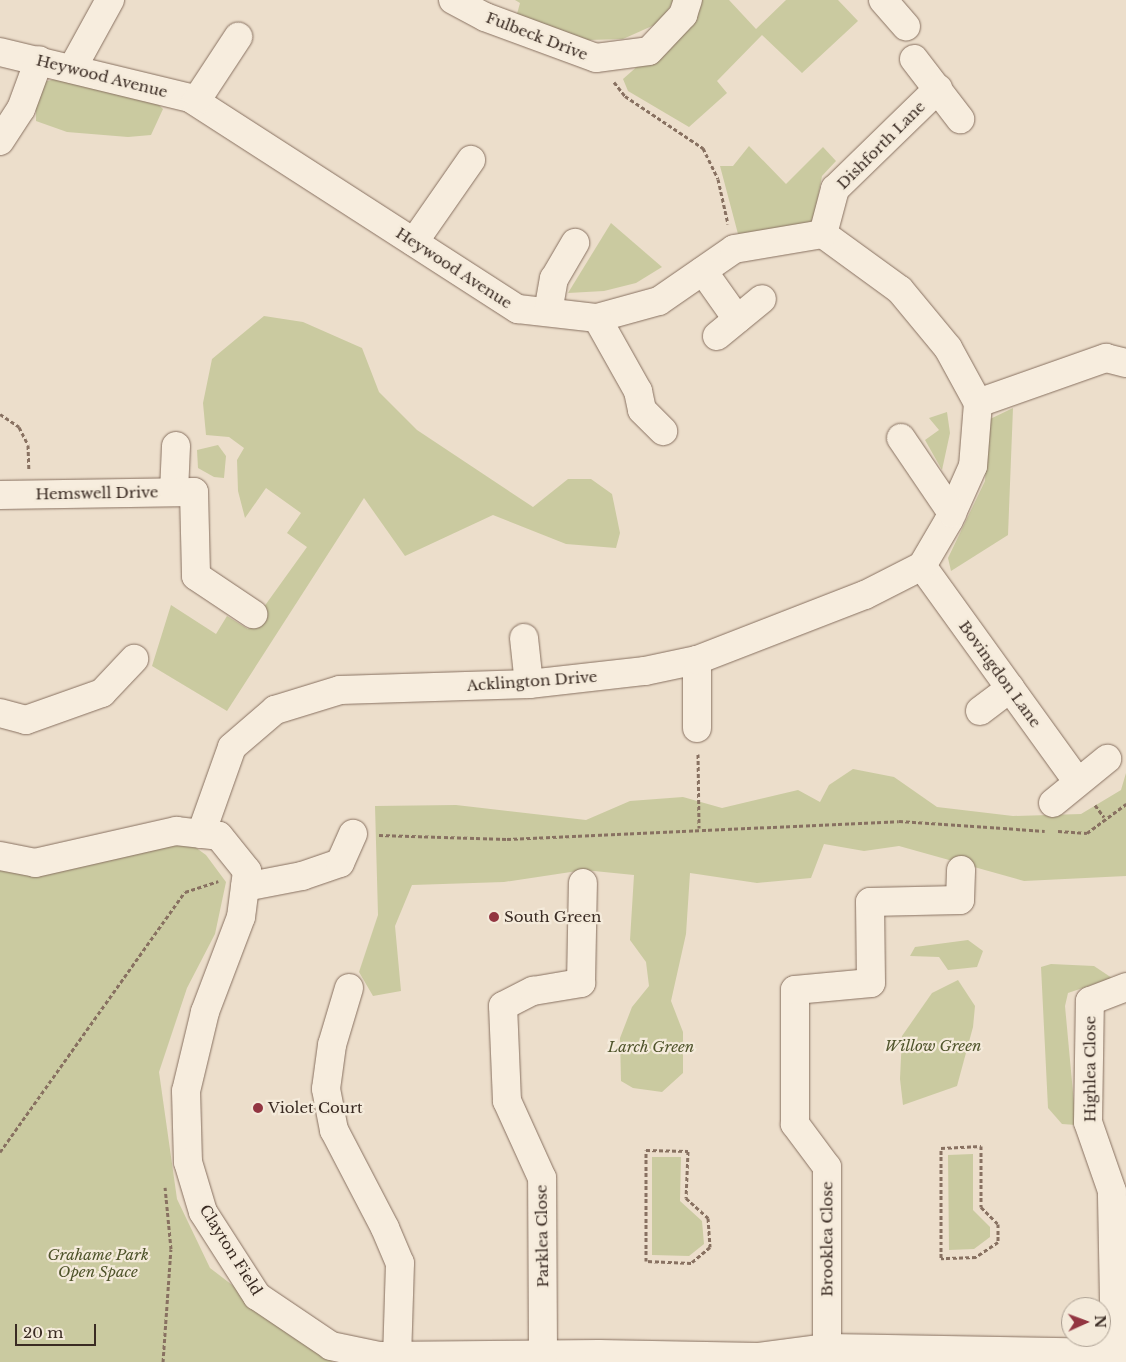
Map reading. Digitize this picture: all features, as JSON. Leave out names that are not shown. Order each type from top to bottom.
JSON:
[{"type":"street","points":[[72,68],[110,0]]},
{"type":"street","name":"Fulbeck Drive","points":[[453,0],[485,17],[596,58],[649,51],[683,15],[688,0]]},
{"type":"street","points":[[883,0],[906,26]]},
{"type":"street","points":[[196,101],[238,37]]},
{"type":"street","name":"Heywood Avenue","points":[[0,52],[72,68],[196,101],[518,309],[597,318],[659,301],[734,249],[823,234]]},
{"type":"street","points":[[914,59],[960,119]]},
{"type":"street","points":[[0,142],[21,109],[38,60]]},
{"type":"street","name":"Dishforth Lane","points":[[823,234],[835,189],[938,89]]},
{"type":"street","points":[[414,242],[471,160]]},
{"type":"street","points":[[823,234],[900,290],[948,348],[978,402],[973,466],[952,514],[922,566]]},
{"type":"street","points":[[548,312],[554,279],[575,243]]},
{"type":"street","points":[[703,270],[727,328],[762,299]]},
{"type":"street","points":[[597,318],[638,391],[642,410],[662,431]]},
{"type":"street","points":[[978,402],[1106,358],[1126,362]]},
{"type":"street","points":[[900,438],[952,514]]},
{"type":"street","points":[[176,446],[196,576],[253,614]]},
{"type":"street","name":"Hemswell Drive","points":[[0,495],[184,492]]},
{"type":"street","name":"Acklington Drive","points":[[188,832],[232,747],[275,710],[340,690],[530,684],[645,670],[697,660],[865,595],[922,566]]},
{"type":"street","name":"Bovingdon Lane","points":[[922,566],[1078,782]]},
{"type":"street","points":[[524,638],[530,684]]},
{"type":"street","points":[[0,713],[26,720],[102,694],[134,659]]},
{"type":"street","points":[[697,660],[697,728]]},
{"type":"street","points":[[980,711],[1010,688]]},
{"type":"street","points":[[1053,803],[1107,759]]},
{"type":"street","points":[[0,856],[35,863],[188,832],[219,836],[246,879],[302,876],[340,863],[354,834]]},
{"type":"street","name":"Brooklea Close","points":[[827,1348],[827,1166],[795,1124],[795,990],[871,983],[870,902],[960,900],[961,870]]},
{"type":"street","name":"Clayton Field","points":[[246,879],[241,917],[205,1012],[186,1091],[188,1162],[204,1212],[257,1296],[331,1354],[599,1358],[760,1357],[827,1348],[1120,1353]]},
{"type":"street","name":"Parklea Close","points":[[535,1357],[542,1178],[507,1101],[503,1006],[533,991],[581,984],[583,883]]},
{"type":"street","name":"Highlea Close","points":[[1120,1353],[1112,1191],[1088,1122],[1090,1001],[1126,987]]},
{"type":"street","points":[[349,988],[332,1044],[326,1089],[334,1130],[400,1263],[397,1356]]},
{"type":"path","points":[[596,58],[625,96],[703,148],[718,179],[734,249]]},
{"type":"path","points":[[0,414],[19,427],[28,445],[32,494]]},
{"type":"path","points":[[697,728],[700,828]]},
{"type":"path","points":[[354,834],[507,839],[700,828],[899,821],[1086,833],[1126,804]]},
{"type":"path","points":[[0,1152],[185,892],[246,879]]},
{"type":"path","points":[[981,1146],[981,1207],[998,1224],[998,1242],[976,1257],[941,1258],[941,1148],[981,1146]]},
{"type":"path","points":[[646,1150],[688,1151],[686,1198],[708,1218],[710,1247],[691,1263],[646,1261],[646,1150]]},
{"type":"path","points":[[163,1362],[171,1249],[164,1174],[188,1162]]},
{"type":"green space","points":[[515,0],[674,0],[661,22],[623,39],[588,40],[517,14],[520,3]]},
{"type":"green space","points":[[700,0],[729,0],[756,29],[786,0],[838,0],[858,21],[802,73],[762,35],[717,81],[727,93],[689,127],[628,91],[623,79],[640,64],[666,54],[689,25]]},
{"type":"green space","points":[[60,78],[149,96],[163,109],[151,135],[128,137],[67,132],[36,121],[36,102],[43,82]]},
{"type":"green space","points":[[749,146],[786,184],[823,147],[836,161],[822,176],[813,223],[738,234],[720,166],[733,166]]},
{"type":"green space","points":[[611,223],[662,267],[636,283],[604,291],[568,293]]},
{"type":"green space","points":[[264,316],[303,322],[362,348],[379,392],[417,430],[533,507],[568,479],[591,479],[612,494],[620,533],[616,548],[566,544],[493,515],[405,556],[364,498],[227,711],[152,666],[171,605],[216,634],[227,616],[248,629],[307,547],[287,533],[301,513],[266,488],[245,518],[238,491],[237,460],[244,448],[229,437],[206,435],[203,403],[212,359]]},
{"type":"green space","points":[[1013,408],[1008,535],[951,571],[948,558],[985,481],[988,420]]},
{"type":"green space","points":[[947,412],[950,433],[942,470],[925,440],[939,430],[929,418]]},
{"type":"green space","points":[[218,445],[226,456],[224,478],[214,477],[198,468],[197,450]]},
{"type":"green space","name":"Larch Green","points":[[853,769],[894,777],[937,807],[1013,816],[1081,814],[1121,790],[1126,773],[1126,876],[1024,881],[899,846],[864,851],[824,844],[811,878],[757,883],[690,873],[686,934],[671,1001],[683,1032],[683,1073],[662,1092],[633,1088],[621,1081],[620,1038],[632,1007],[649,986],[646,962],[630,940],[634,875],[584,870],[504,882],[412,885],[395,926],[401,991],[373,996],[359,972],[378,915],[375,806],[456,805],[586,820],[630,801],[683,797],[722,808],[798,790],[820,802],[829,785]]},
{"type":"green space","name":"Grahame Park Open Space","points":[[173,831],[206,855],[226,882],[215,934],[187,988],[159,1072],[177,1199],[210,1268],[333,1362],[0,1362],[0,856]]},
{"type":"green space","points":[[968,940],[983,951],[977,967],[948,970],[939,957],[910,956],[915,947]]},
{"type":"green space","points":[[1051,964],[1094,966],[1112,978],[1068,993],[1065,1006],[1076,1125],[1062,1124],[1048,1108],[1041,967]]},
{"type":"green space","name":"Willow Green","points":[[958,980],[975,1006],[973,1027],[957,1086],[903,1105],[900,1079],[902,1036],[932,993]]},
{"type":"green space","points":[[973,1154],[973,1210],[990,1227],[990,1237],[974,1249],[949,1250],[948,1155]]},
{"type":"green space","points":[[652,1157],[681,1157],[680,1201],[702,1221],[704,1244],[689,1256],[652,1255]]},
{"type":"place","name":"South Green","points":[[494,917]]},
{"type":"place","name":"Violet Court","points":[[258,1108]]}]
